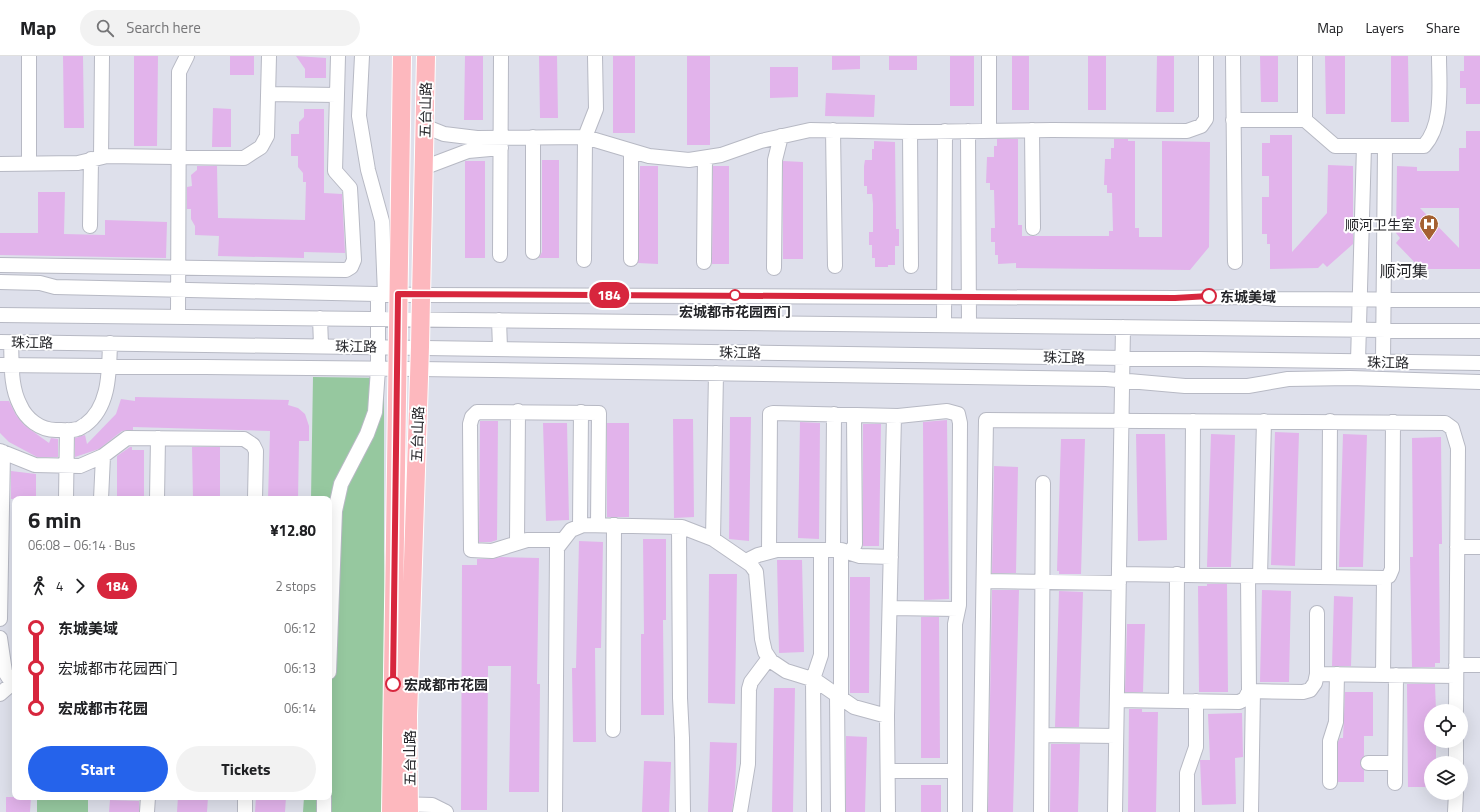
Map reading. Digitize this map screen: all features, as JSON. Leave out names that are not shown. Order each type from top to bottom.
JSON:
[{"type":"main road","name":"五台山路","points":[[391,808],[396,369],[398,319],[387,294],[402,56]]},
{"type":"main road","name":"五台山路","points":[[409,808],[408,716],[420,347],[426,56]]},
{"type":"street","points":[[29,56],[29,163]]},
{"type":"street","points":[[90,226],[102,56]]},
{"type":"street","points":[[178,316],[179,72],[187,56]]},
{"type":"street","points":[[0,164],[78,163],[96,158],[244,158],[261,147],[267,136],[269,56]]},
{"type":"street","points":[[0,265],[346,270],[351,267],[354,260],[350,188],[335,171],[338,56]]},
{"type":"street","points":[[332,607],[337,498],[341,484],[367,434],[375,412],[378,369],[378,319],[387,294],[382,221],[368,170],[359,116],[362,56]]},
{"type":"street","points":[[500,255],[501,56]]},
{"type":"street","points":[[584,260],[585,137],[596,109],[595,56]]},
{"type":"street","points":[[989,56],[989,131]]},
{"type":"street","points":[[423,168],[468,151],[533,137],[585,137],[649,156],[689,160],[720,155],[761,141],[810,130],[910,132],[1032,130],[1188,131],[1201,126],[1206,119],[1206,56]]},
{"type":"street","points":[[1233,56],[1235,262]]},
{"type":"street","points":[[1305,56],[1305,120]]},
{"type":"street","points":[[1234,120],[1305,120],[1335,146],[1424,146],[1431,138],[1439,99],[1439,56]]},
{"type":"street","points":[[268,94],[337,95]]},
{"type":"street","points":[[424,126],[444,134],[477,138],[500,143]]},
{"type":"street","points":[[833,130],[835,266]]},
{"type":"street","points":[[1032,130],[1033,228]]},
{"type":"street","points":[[944,325],[945,131]]},
{"type":"street","points":[[968,131],[969,326]]},
{"type":"street","points":[[910,132],[911,266]]},
{"type":"street","points":[[774,268],[775,160],[781,136]]},
{"type":"street","points":[[533,137],[533,252]]},
{"type":"street","points":[[1358,361],[1364,146]]},
{"type":"street","points":[[1383,362],[1385,147]]},
{"type":"street","points":[[631,259],[632,151]]},
{"type":"street","points":[[704,262],[705,158]]},
{"type":"street","points":[[0,282],[40,282],[55,287],[421,295],[1175,298],[1197,296],[1253,296],[1277,299],[1480,300]]},
{"type":"street","name":"珠江路","points":[[0,314],[1480,331]]},
{"type":"street","points":[[320,318],[321,345]]},
{"type":"street","points":[[499,320],[500,348]]},
{"type":"street","points":[[1115,812],[1123,327]]},
{"type":"street","points":[[6,342],[6,365],[19,405],[28,419],[47,428],[67,430],[78,429],[92,420],[98,410],[106,386],[110,343]]},
{"type":"street","name":"珠江路","points":[[6,342],[397,346],[1480,363]]},
{"type":"street","points":[[6,365],[419,369],[1122,380],[1185,386],[1248,386],[1288,379],[1350,378],[1480,382]]},
{"type":"street","points":[[713,539],[716,373]]},
{"type":"street","points":[[517,542],[518,411]]},
{"type":"street","points":[[562,540],[527,540],[492,551],[471,550],[470,424],[472,417],[477,412],[518,411],[599,413],[598,525]]},
{"type":"street","points":[[769,551],[770,414],[894,416],[953,411],[960,418],[958,609],[955,624],[955,812]]},
{"type":"street","points":[[580,526],[581,412]]},
{"type":"street","points":[[834,414],[839,697],[838,812]]},
{"type":"street","points":[[837,551],[855,544],[854,415]]},
{"type":"street","points":[[888,812],[887,716],[894,416]]},
{"type":"street","points":[[980,812],[986,420],[1330,421],[1445,423],[1452,428],[1458,448],[1456,704]]},
{"type":"street","points":[[1192,575],[1193,421]]},
{"type":"street","points":[[1251,812],[1251,691],[1254,576],[1264,421]]},
{"type":"street","points":[[1328,577],[1330,421]]},
{"type":"street","points":[[984,581],[1043,582],[1177,574],[1384,578],[1389,576],[1392,569],[1393,422]]},
{"type":"street","points":[[66,496],[67,430]]},
{"type":"street","points":[[0,619],[1,451],[35,464],[80,466],[103,456],[127,438],[249,441],[256,451],[255,496]]},
{"type":"street","points":[[157,496],[158,438]]},
{"type":"street","points":[[101,496],[103,456]]},
{"type":"street","points":[[1041,812],[1043,483]]},
{"type":"street","points":[[555,812],[556,558],[557,548],[562,540],[571,530],[580,526],[679,527],[713,539],[746,561],[756,572],[762,639],[765,652],[769,658],[786,671],[813,680],[854,707],[887,716]]},
{"type":"street","points":[[613,730],[614,526]]},
{"type":"street","points":[[679,527],[680,698],[683,812]]},
{"type":"street","points":[[1457,547],[1480,547]]},
{"type":"street","points":[[746,561],[769,551],[837,551],[860,556],[891,557]]},
{"type":"street","points":[[814,812],[813,680],[821,655],[837,551]]},
{"type":"street","points":[[1176,701],[1177,574]]},
{"type":"street","points":[[1384,578],[1395,783]]},
{"type":"street","points":[[890,608],[958,609]]},
{"type":"street","points":[[1251,691],[1303,692],[1310,690],[1315,683],[1317,674],[1317,613]]},
{"type":"street","points":[[0,638],[6,672],[12,680]]},
{"type":"street","points":[[740,812],[748,764],[749,689],[751,682],[769,658]]},
{"type":"street","points":[[1317,674],[1390,675],[1456,670],[1480,665]]},
{"type":"street","points":[[1330,782],[1330,741],[1336,722],[1337,674]]},
{"type":"street","points":[[0,694],[12,684]]},
{"type":"street","points":[[1117,700],[1239,702],[1246,699],[1251,691]]},
{"type":"street","points":[[1187,812],[1187,773],[1196,747],[1196,701]]},
{"type":"street","points":[[1042,735],[1116,736]]},
{"type":"street","points":[[1368,762],[1395,763]]},
{"type":"street","points":[[888,771],[955,771]]},
{"type":"street","points":[[147,812],[148,800]]},
{"type":"street","points":[[244,812],[245,800]]},
{"type":"street","points":[[324,800],[324,812]]},
{"type":"street","points":[[1455,812],[1456,800]]},
{"type":"street","points":[[391,808],[409,808],[432,805],[446,812]]},
{"type":"green space","points":[[313,377],[384,378],[384,551],[386,628],[383,812],[303,812],[304,800],[332,800],[332,496],[311,496]]},
{"type":"green space","points":[[37,800],[88,800],[88,812],[37,812]]},
{"type":"building","points":[[63,56],[83,56],[84,128],[64,128]]},
{"type":"building","points":[[134,56],[158,56],[157,146],[134,146]]},
{"type":"building","points":[[230,56],[254,56],[254,75],[230,75]]},
{"type":"building","points":[[296,56],[326,58],[326,78],[305,78],[305,69]]},
{"type":"building","points":[[465,56],[483,56],[483,120],[464,120]]},
{"type":"building","points":[[539,56],[557,56],[558,118],[540,118]]},
{"type":"building","points":[[613,56],[635,56],[635,133],[613,133]]},
{"type":"building","points":[[687,56],[710,56],[710,145],[687,145]]},
{"type":"building","points":[[832,56],[860,56],[860,69],[832,70]]},
{"type":"building","points":[[889,56],[917,56],[917,70],[889,70]]},
{"type":"building","points":[[950,56],[974,56],[974,106],[950,106]]},
{"type":"building","points":[[1012,56],[1029,56],[1029,110],[1012,110]]},
{"type":"building","points":[[1088,56],[1106,56],[1106,110],[1088,110]]},
{"type":"building","points":[[1157,56],[1174,56],[1174,112],[1156,112]]},
{"type":"building","points":[[1260,56],[1278,56],[1278,102],[1261,102]]},
{"type":"building","points":[[1325,56],[1345,56],[1345,114],[1326,114]]},
{"type":"building","points":[[1391,56],[1408,56],[1409,122],[1391,122]]},
{"type":"building","points":[[1464,56],[1480,56],[1480,104],[1466,104],[1466,88],[1460,88],[1460,71],[1464,71]]},
{"type":"building","points":[[770,67],[798,67],[798,97],[770,98]]},
{"type":"building","points":[[826,93],[875,95],[874,117],[825,116]]},
{"type":"building","points":[[213,108],[231,109],[231,147],[212,147]]},
{"type":"building","points":[[304,109],[324,109],[324,193],[342,194],[345,253],[304,252],[304,258],[218,256],[219,236],[195,235],[195,226],[191,219],[191,209],[187,209],[187,187],[192,186],[191,175],[197,170],[197,166],[217,166],[218,218],[305,220],[306,182],[303,182],[303,173],[298,167],[298,156],[291,156],[291,134],[299,134],[299,122],[304,117]]},
{"type":"building","points":[[1466,131],[1480,131],[1480,269],[1421,269],[1396,243],[1400,238],[1396,233],[1397,166],[1417,167],[1417,171],[1459,171],[1459,148],[1466,148]],"holes":[[[1420,208],[1459,208],[1459,248]]]},
{"type":"building","points":[[1270,135],[1292,135],[1292,252],[1327,213],[1328,165],[1353,166],[1353,244],[1327,267],[1323,263],[1318,268],[1270,269],[1270,244],[1267,244],[1267,234],[1262,234],[1262,197],[1269,197],[1269,176],[1262,176],[1262,143],[1270,143]]},
{"type":"building","points":[[997,139],[1018,139],[1018,225],[1022,225],[1022,236],[1109,236],[1109,231],[1113,231],[1112,193],[1107,193],[1107,185],[1104,185],[1105,159],[1111,159],[1111,148],[1114,148],[1114,139],[1128,139],[1128,141],[1135,141],[1135,228],[1139,228],[1139,237],[1162,237],[1162,141],[1210,142],[1209,247],[1190,270],[1016,268],[1016,263],[998,264],[998,255],[995,255],[995,242],[991,242],[991,228],[995,228],[994,190],[990,190],[990,183],[986,183],[987,157],[994,157],[994,146],[997,146]]},
{"type":"building","points":[[874,141],[895,142],[896,229],[899,229],[899,246],[895,246],[895,265],[888,265],[888,267],[875,267],[875,258],[872,258],[872,245],[869,245],[869,232],[873,232],[873,204],[872,194],[867,194],[867,186],[864,186],[864,166],[865,160],[872,160]]},
{"type":"building","points":[[542,160],[559,160],[559,258],[539,258],[542,252]]},
{"type":"building","points":[[465,161],[485,161],[485,258],[465,258]]},
{"type":"building","points":[[783,161],[803,162],[803,259],[783,259]]},
{"type":"building","points":[[640,166],[658,166],[658,264],[638,263]]},
{"type":"building","points":[[713,166],[729,166],[729,264],[712,264]]},
{"type":"building","points":[[38,192],[65,192],[64,234],[105,235],[105,220],[167,222],[166,258],[0,255],[0,233],[38,233]]},
{"type":"building","points":[[135,397],[289,400],[288,405],[298,408],[305,414],[309,426],[309,441],[299,441],[298,496],[268,496],[270,431],[133,427],[133,430],[122,431],[99,449],[75,457],[75,438],[85,435],[87,444],[116,414],[121,399],[135,401]]},
{"type":"building","points":[[0,401],[9,401],[16,415],[24,425],[49,443],[51,438],[58,439],[58,457],[37,457],[9,442],[0,433]]},
{"type":"building","points":[[730,417],[751,417],[749,541],[729,539]]},
{"type":"building","points":[[673,419],[693,419],[694,517],[674,518]]},
{"type":"building","points":[[947,420],[949,599],[924,600],[923,422]]},
{"type":"building","points":[[480,421],[498,421],[497,540],[491,542],[479,542]]},
{"type":"building","points":[[800,422],[820,423],[819,539],[798,538]]},
{"type":"building","points":[[543,423],[567,423],[569,520],[546,521]]},
{"type":"building","points":[[607,423],[629,423],[629,517],[607,517]]},
{"type":"building","points":[[863,424],[881,424],[879,546],[863,546]]},
{"type":"building","points":[[1275,432],[1299,433],[1295,566],[1271,565]]},
{"type":"building","points":[[1136,434],[1165,434],[1167,540],[1138,541]]},
{"type":"building","points":[[1211,434],[1235,435],[1231,567],[1207,567]]},
{"type":"building","points":[[1343,434],[1367,435],[1363,567],[1339,567]]},
{"type":"building","points":[[1441,437],[1442,544],[1439,544],[1440,663],[1435,663],[1435,667],[1412,667],[1410,557],[1413,557],[1412,438]]},
{"type":"building","points":[[1061,439],[1085,439],[1081,574],[1059,574],[1059,571],[1057,571]]},
{"type":"building","points":[[130,447],[132,447],[132,450],[144,450],[144,496],[117,496],[117,456]]},
{"type":"building","points":[[192,447],[220,447],[220,496],[193,496]]},
{"type":"building","points":[[994,466],[1018,467],[1016,573],[992,573]]},
{"type":"building","points":[[11,471],[36,474],[36,496],[12,496],[11,499]]},
{"type":"building","points":[[643,539],[666,539],[666,620],[663,620],[664,715],[641,715],[641,634],[644,634]]},
{"type":"building","points":[[579,541],[603,542],[601,648],[595,648],[596,742],[573,742],[572,668],[576,668]]},
{"type":"building","points":[[501,557],[539,558],[537,684],[540,684],[539,792],[509,792],[511,666],[488,666],[487,810],[461,810],[462,565],[477,565],[477,559],[492,559]]},
{"type":"building","points":[[777,560],[802,560],[804,652],[779,653]]},
{"type":"building","points":[[709,574],[737,574],[735,704],[708,703]]},
{"type":"building","points":[[850,577],[870,577],[869,693],[850,693]]},
{"type":"building","points":[[1207,584],[1227,584],[1228,692],[1199,692],[1198,586],[1207,586]]},
{"type":"building","points":[[992,590],[1019,590],[1013,812],[988,812]]},
{"type":"building","points":[[1262,590],[1291,591],[1289,682],[1260,682]]},
{"type":"building","points":[[1059,591],[1083,592],[1079,727],[1055,727]]},
{"type":"building","points":[[1334,596],[1353,597],[1351,666],[1332,666]]},
{"type":"building","points":[[921,617],[939,617],[940,758],[921,758]]},
{"type":"building","points":[[1127,624],[1145,624],[1143,692],[1125,692]]},
{"type":"building","points":[[1407,684],[1435,684],[1436,704],[1424,704],[1424,748],[1436,748],[1436,756],[1424,756],[1424,787],[1408,787]]},
{"type":"building","points":[[774,688],[795,688],[793,812],[772,812]]},
{"type":"building","points":[[1345,692],[1373,692],[1373,736],[1364,736],[1364,756],[1360,763],[1364,770],[1364,782],[1338,782],[1338,742],[1340,738],[1343,738]]},
{"type":"building","points":[[1129,709],[1142,709],[1142,712],[1158,712],[1156,812],[1128,812]]},
{"type":"building","points":[[1242,713],[1243,757],[1235,758],[1236,804],[1202,805],[1200,760],[1210,760],[1208,714]]},
{"type":"building","points":[[846,736],[867,737],[865,812],[846,812]]},
{"type":"building","points":[[710,742],[737,743],[735,788],[732,812],[708,812]]},
{"type":"building","points":[[1051,744],[1080,744],[1078,812],[1050,812]]},
{"type":"building","points":[[644,761],[671,762],[669,812],[642,812]]},
{"type":"building","points":[[921,785],[941,785],[941,812],[921,812]]},
{"type":"building","points":[[6,797],[12,797],[12,800],[31,800],[30,812],[6,812]]},
{"type":"building","points":[[110,800],[139,801],[139,812],[109,812]]},
{"type":"building","points":[[178,800],[208,800],[207,812],[177,812]]},
{"type":"building","points":[[256,800],[286,800],[285,812],[255,812]]},
{"type":"bus line","name":"184","points":[[393,684],[398,294],[1175,298],[1209,296]]},
{"type":"place","name":"顺河卫生室","points":[[1429,241]]},
{"type":"place","name":"宏城都市花园西门","points":[[735,295]]},
{"type":"place","name":"东城美域","points":[[1209,296]]},
{"type":"place","name":"宏成都市花园","points":[[393,684]]},
{"type":"district","name":"顺河集","points":[[1404,271]]}]
